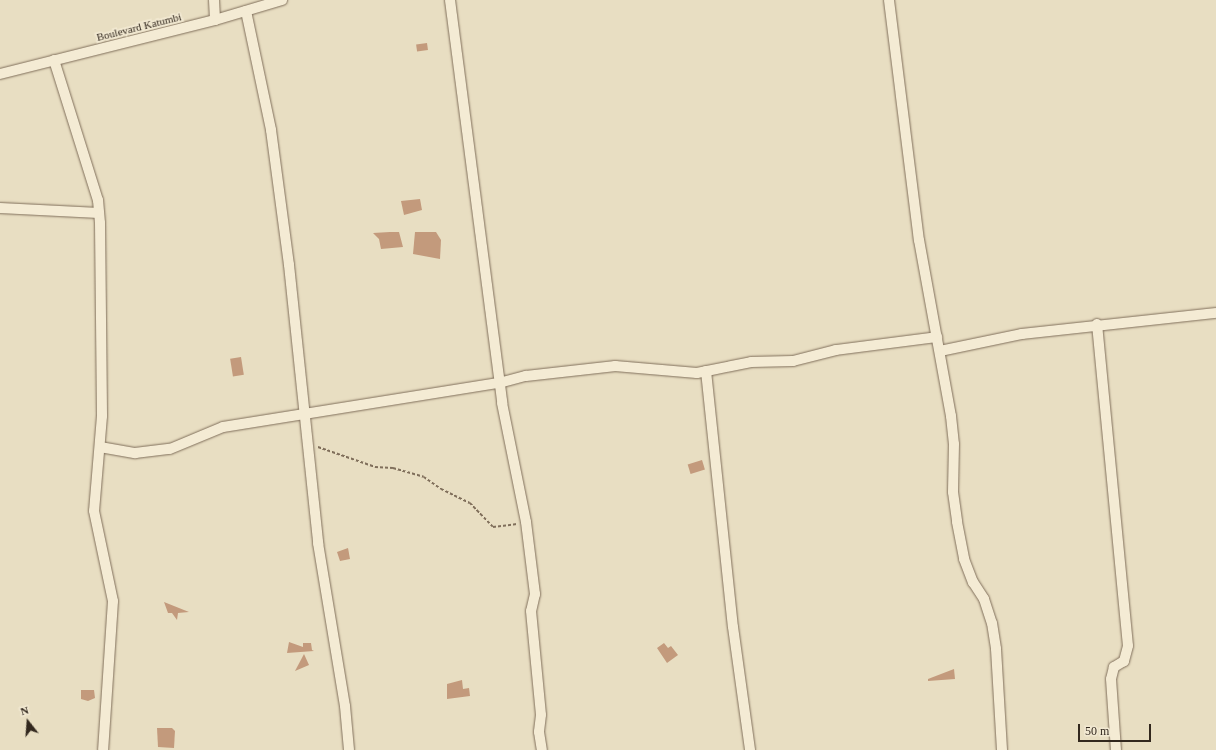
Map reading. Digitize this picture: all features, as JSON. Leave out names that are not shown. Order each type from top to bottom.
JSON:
[{"type":"street","points":[[214,0],[215,20]]},
{"type":"street","name":"Boulevard Katumbi","points":[[0,74],[215,20],[282,0]]},
{"type":"street","points":[[450,0],[499,383],[516,482],[526,522],[535,594],[531,611],[541,715],[539,732],[542,750]]},
{"type":"street","points":[[889,0],[920,240],[940,351],[954,444],[953,492],[957,522],[964,559],[973,582],[984,599],[996,649],[1002,750]]},
{"type":"street","points":[[246,11],[271,130],[289,264],[318,543],[344,699],[349,750]]},
{"type":"street","points":[[54,60],[92,177],[99,213],[102,301],[100,447],[94,511],[113,601],[103,750]]},
{"type":"street","points":[[0,208],[99,213]]},
{"type":"street","points":[[940,351],[1022,334],[1098,324],[1216,313]]},
{"type":"street","points":[[1098,324],[1128,646],[1124,661],[1114,667],[1111,680],[1116,750]]},
{"type":"street","points":[[100,447],[135,454],[170,450],[223,428],[304,416],[368,402],[499,383],[526,376],[615,366],[706,371],[751,362],[793,361],[836,350],[937,337]]},
{"type":"street","points":[[706,371],[733,627],[750,750]]},
{"type":"path","points":[[307,446],[328,449],[375,467],[394,468],[424,477],[441,489],[470,503],[493,527],[526,522]]},
{"type":"building","points":[[427,43],[428,50],[417,51],[416,45]]},
{"type":"building","points":[[420,199],[422,210],[404,215],[401,201]]},
{"type":"building","points":[[399,232],[403,247],[381,249],[379,239],[373,233]]},
{"type":"building","points":[[415,232],[436,232],[441,240],[440,259],[413,254]]},
{"type":"building","points":[[241,357],[244,375],[233,376],[230,359]]},
{"type":"building","points":[[702,460],[705,470],[691,474],[688,464]]},
{"type":"building","points":[[348,548],[350,559],[340,561],[337,552]]},
{"type":"building","points":[[164,602],[189,612],[178,613],[177,620],[172,613],[168,613]]},
{"type":"building","points":[[289,642],[303,647],[303,643],[311,643],[312,650],[314,651],[287,653]]},
{"type":"building","points":[[664,643],[668,648],[671,646],[678,655],[667,663],[657,648]]},
{"type":"building","points":[[304,654],[309,665],[295,671]]},
{"type":"building","points":[[954,669],[955,679],[928,681],[928,679]]},
{"type":"building","points":[[462,680],[463,689],[469,688],[470,696],[447,699],[447,684]]},
{"type":"building","points":[[81,690],[94,690],[95,698],[88,701],[81,699]]},
{"type":"building","points":[[157,728],[172,728],[175,731],[174,748],[158,747]]}]
